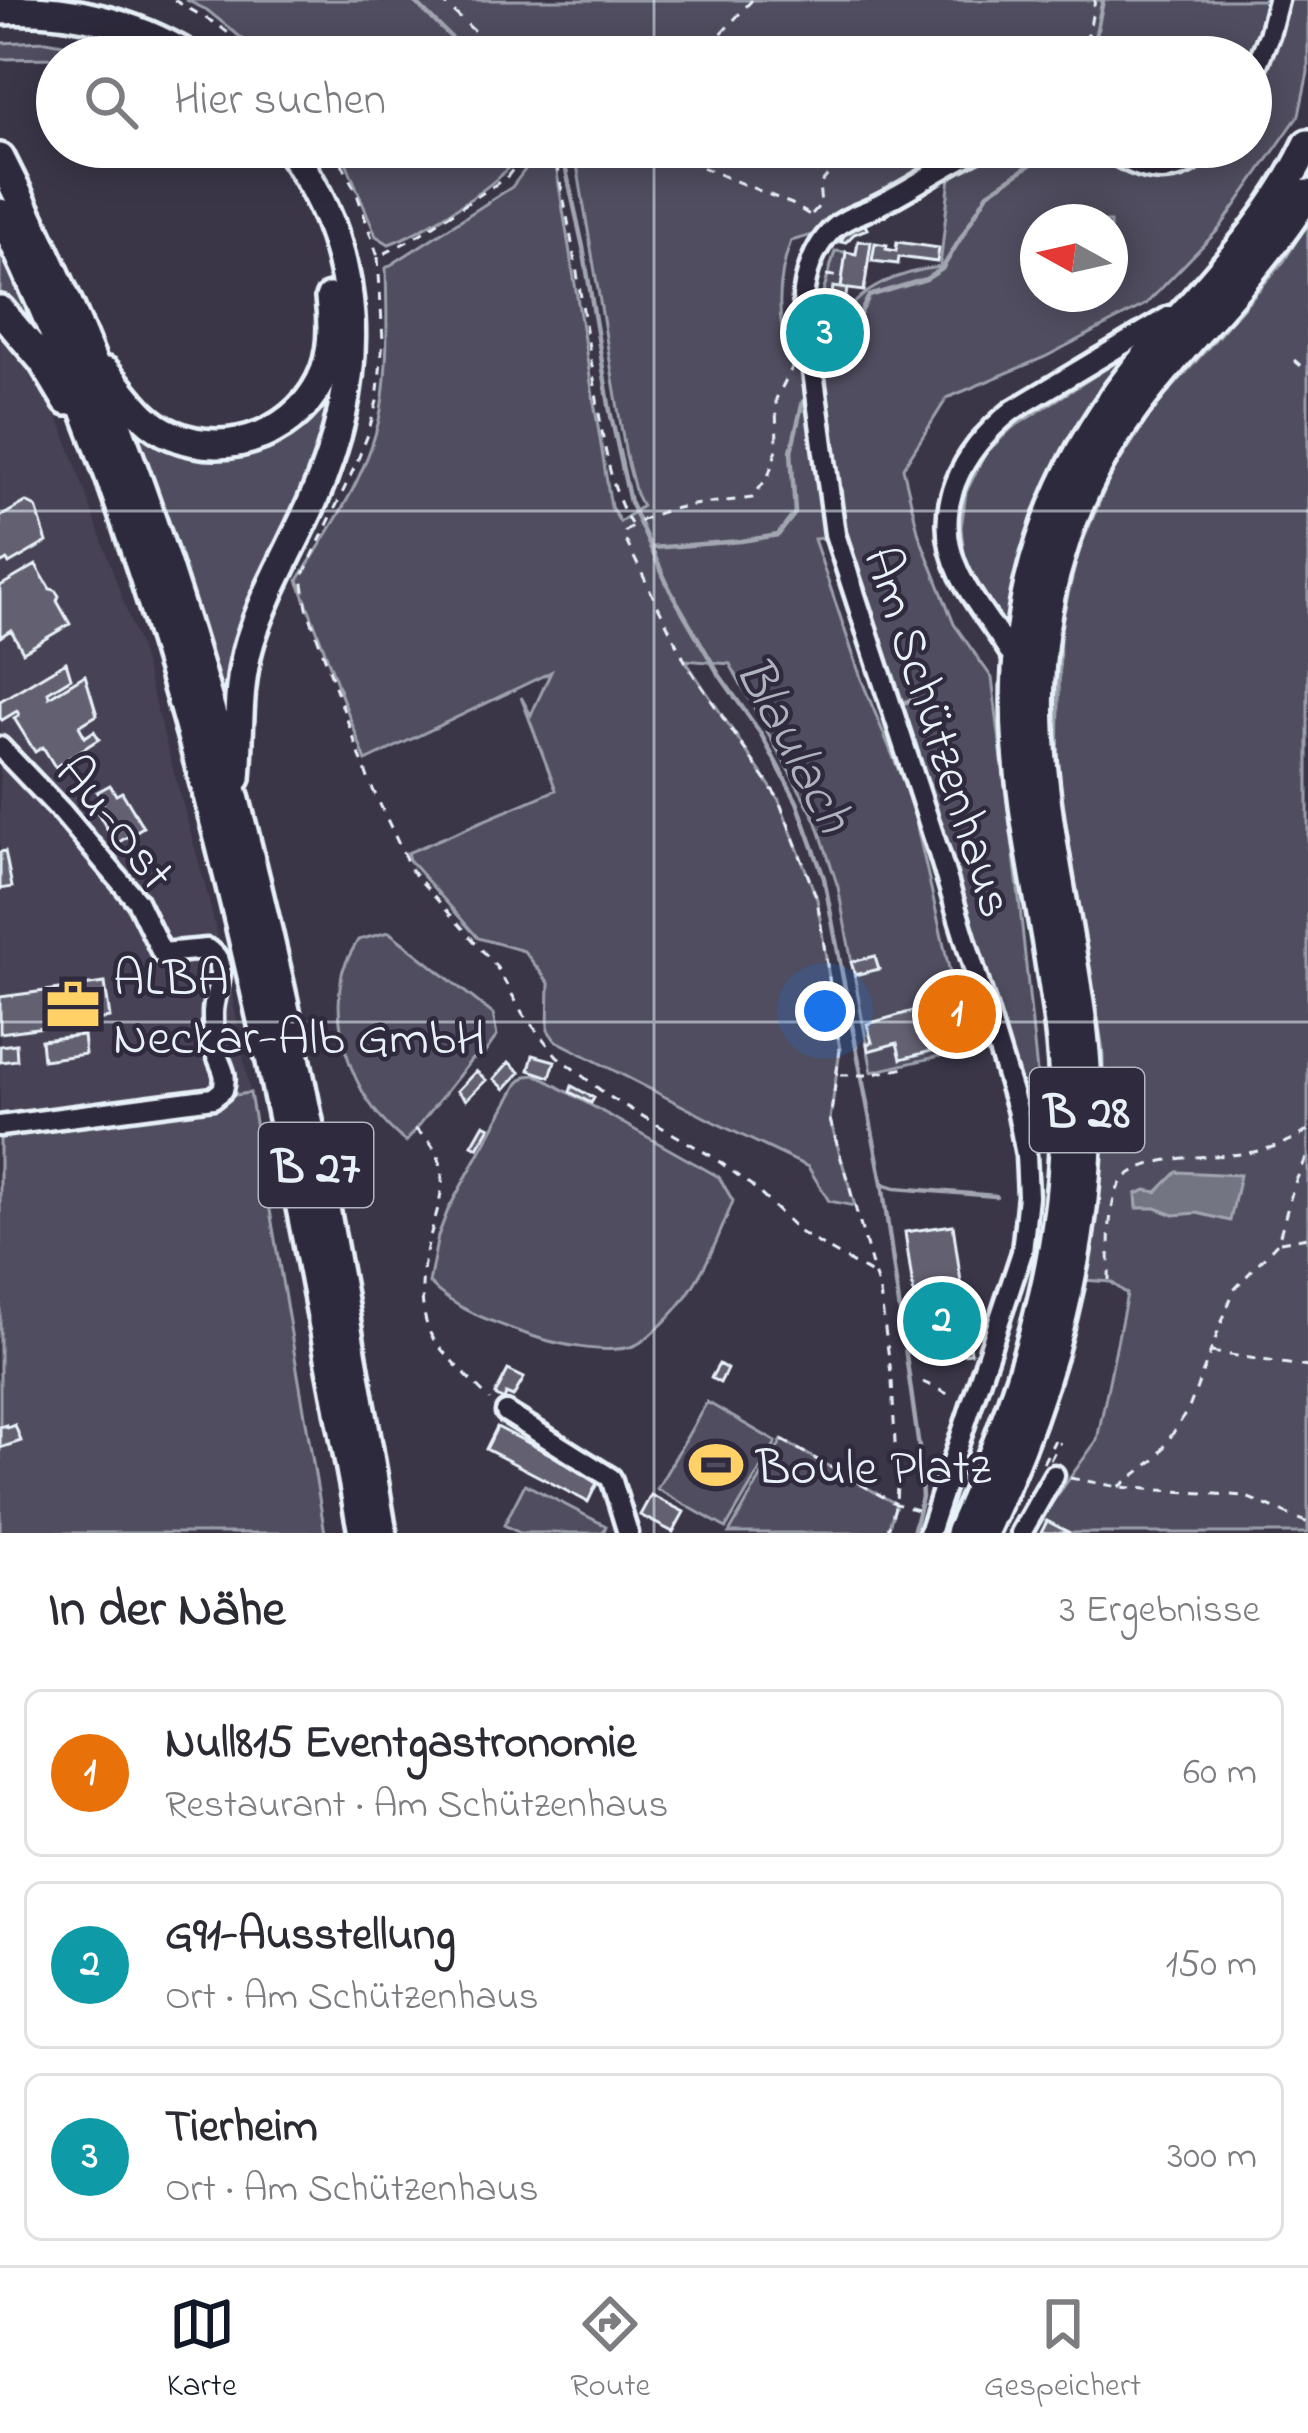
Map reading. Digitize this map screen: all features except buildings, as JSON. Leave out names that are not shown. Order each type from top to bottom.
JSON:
[{"type":"highway","points":[[0,10],[88,16],[150,36]]},
{"type":"highway","points":[[0,28],[91,36]]},
{"type":"highway","name":"B 28","points":[[959,1533],[999,1443],[1031,1351],[1052,1257],[1064,1160],[1059,1024],[1017,765],[1017,664],[1034,564],[1069,471],[1109,405],[1260,226],[1308,144]]},
{"type":"highway","name":"B 27","points":[[0,158],[87,349],[164,560],[234,800],[309,1132],[382,1533]]},
{"type":"highway","points":[[87,349],[148,421],[188,441],[227,444],[263,435],[306,404],[328,358],[330,292],[310,223],[280,168]]},
{"type":"highway","points":[[234,800],[238,701],[249,646],[325,472],[342,418],[350,368],[350,307],[340,258],[317,195],[301,168]]},
{"type":"highway","name":"B 28","points":[[983,1533],[1014,1466],[1052,1361],[1071,1282],[1086,1162],[1083,1037],[1039,748],[1039,680],[1048,603],[1072,521],[1119,432],[1154,383],[1264,259],[1308,194]]},
{"type":"highway","name":"B 27","points":[[0,213],[90,425],[174,674],[237,914],[363,1533]]},
{"type":"highway","points":[[0,310],[43,361],[65,399],[90,425]]},
{"type":"street","points":[[1269,36],[1278,0]]},
{"type":"street","points":[[833,229],[946,168]]},
{"type":"street","points":[[1142,168],[1175,168]]},
{"type":"street","name":"Am Schützenhaus","points":[[833,229],[816,250],[803,297],[835,534],[1017,1109],[1028,1178],[1016,1271],[929,1533]]},
{"type":"street","points":[[1017,664],[961,578],[953,557],[949,508],[962,465],[992,426],[1013,410],[1200,297]]},
{"type":"street","name":"Au-Ost","points":[[0,747],[136,901],[162,953],[207,949],[219,959],[214,1024],[216,1053],[226,1072],[220,1094],[205,1100],[0,1126]]},
{"type":"street","points":[[506,1412],[611,1478],[628,1533]]},
{"type":"street","points":[[1021,1533],[1048,1469]]},
{"type":"path","points":[[174,0],[232,36]]},
{"type":"path","points":[[441,0],[480,36]]},
{"type":"path","points":[[719,36],[752,0]]},
{"type":"path","points":[[1087,36],[1095,0]]},
{"type":"path","points":[[344,168],[378,257],[414,238],[513,168]]},
{"type":"path","points":[[557,168],[602,430],[620,507],[632,525]]},
{"type":"path","points":[[704,168],[792,204],[833,229]]},
{"type":"path","points":[[810,216],[820,204],[818,184],[833,168]]},
{"type":"path","points":[[826,275],[842,277]]},
{"type":"path","points":[[797,349],[776,399],[777,449],[768,477],[752,498],[673,509],[645,518],[625,532],[625,539],[684,659],[778,798],[817,899],[840,1050],[830,1120],[875,1276],[892,1380],[896,1504],[887,1533]]},
{"type":"path","points":[[1294,360],[1308,372]]},
{"type":"path","points":[[302,578],[307,608],[369,781],[411,870],[496,966],[523,1014],[557,1056],[608,1096],[713,1157],[751,1185],[801,1233],[875,1276]]},
{"type":"path","points":[[838,1075],[856,1077],[911,1067]]},
{"type":"path","points":[[415,1129],[431,1141],[444,1181],[421,1291],[429,1334],[506,1412]]},
{"type":"path","points":[[1109,1280],[1112,1214],[1119,1185],[1133,1172],[1170,1160],[1252,1153],[1308,1130]]},
{"type":"path","points":[[1119,1487],[1157,1457],[1189,1408],[1234,1290],[1278,1242],[1308,1154]]},
{"type":"path","points":[[1278,1242],[1308,1237]]},
{"type":"path","points":[[967,1322],[980,1321]]},
{"type":"path","points":[[1209,1351],[1308,1367]]},
{"type":"path","points":[[892,1380],[901,1381]]},
{"type":"path","points":[[923,1382],[962,1400]]},
{"type":"path","points":[[782,1441],[896,1504],[923,1511]]},
{"type":"path","points":[[1058,1441],[1048,1469],[1119,1487],[1244,1496],[1308,1523]]},
{"type":"shaded area","points":[[186,0],[1308,0],[1308,72],[1299,115],[1272,153],[1272,36],[239,36]]},
{"type":"shaded area","points":[[36,41],[36,58],[0,59],[0,43]]},
{"type":"shaded area","points":[[348,168],[508,168],[482,190],[402,239],[389,244],[376,236]]},
{"type":"shaded area","points":[[526,168],[556,168],[611,507],[620,522],[642,506],[636,494],[578,168],[1262,168],[1219,229],[1146,304],[1045,357],[947,398],[903,468],[919,535],[954,624],[992,678],[1038,1082],[1037,1143],[842,536],[814,539],[862,681],[911,800],[955,995],[972,1000],[983,1046],[872,1072],[838,887],[816,820],[730,664],[685,660],[778,798],[817,899],[840,1050],[830,1120],[855,1206],[829,1201],[808,1167],[555,1040],[548,1030],[549,983],[524,951],[478,938],[409,860],[407,853],[556,790],[521,697],[531,715],[551,672],[366,761],[298,580],[348,499],[376,433],[385,375],[386,268],[512,187]],"holes":[[[943,169],[950,177],[940,267],[897,277],[870,291],[842,323],[830,321],[827,338],[782,329],[780,285],[791,241],[833,229]]]},
{"type":"shaded area","points":[[1308,222],[1308,1533],[1070,1533],[1031,1514],[1043,1492],[1054,1500],[1097,1440],[1127,1294],[1111,1282],[1084,1280],[1103,1142],[1103,1050],[1058,776],[1060,629],[1078,553],[1111,475],[1154,409],[1284,261]]},
{"type":"shaded area","points":[[0,246],[45,347],[0,300]]},
{"type":"shaded area","points":[[835,251],[846,252],[841,288],[823,293]]},
{"type":"shaded area","points":[[0,336],[30,367],[63,429],[140,649],[231,989],[250,1093],[0,1126]]},
{"type":"shaded area","points":[[1150,341],[1009,634],[980,595],[964,555],[961,528],[966,492],[985,454],[1012,428]]},
{"type":"shaded area","points":[[335,364],[336,405],[226,710],[129,420],[235,452]]},
{"type":"shaded area","points":[[389,932],[493,1014],[497,1036],[481,1058],[472,1059],[406,1142],[361,1088],[340,1021],[342,974],[358,940]]},
{"type":"shaded area","points":[[537,1075],[719,1177],[733,1201],[694,1285],[671,1315],[636,1345],[597,1349],[538,1338],[474,1314],[429,1283],[448,1210],[518,1083]]},
{"type":"shaded area","points":[[250,1093],[325,1533],[0,1533],[0,1126]]},
{"type":"shaded area","name":"Boule Platz","points":[[707,1402],[776,1442],[726,1528],[657,1489]]},
{"type":"shaded area","points":[[782,1440],[896,1504],[887,1533],[729,1533]]},
{"type":"shaded area","points":[[525,1484],[606,1526],[603,1533],[520,1533],[504,1525]]},
{"type":"water","points":[[1177,1172],[1240,1175],[1230,1221],[1137,1208],[1136,1194],[1157,1192]]},
{"type":"waterway","name":"Blaulach","points":[[413,0],[450,36]]},
{"type":"waterway","points":[[1095,36],[1103,0]]},
{"type":"waterway","name":"Blaulach","points":[[566,168],[630,502],[670,590],[718,673],[761,734],[797,802],[824,878],[882,1183],[919,1448],[922,1497],[913,1533]]},
{"type":"waterway","points":[[821,362],[838,333],[857,320],[869,296],[926,279],[942,269],[988,193],[1026,168]]},
{"type":"waterway","points":[[651,548],[778,535],[795,513],[791,451],[803,401]]},
{"type":"waterway","points":[[899,704],[915,699]]},
{"type":"waterway","points":[[882,1184],[996,1196]]},
{"type":"place","name":"Tierheim","points":[[825,333]]},
{"type":"place","name":"ALBA Neckar-Alb GmbH","points":[[73,1005]]},
{"type":"place","name":"Null815 Eventgastronomie","points":[[957,1014]]},
{"type":"place","name":"G91-Ausstellung","points":[[942,1321]]},
{"type":"place","name":"Boule Platz","points":[[716,1465]]}]
